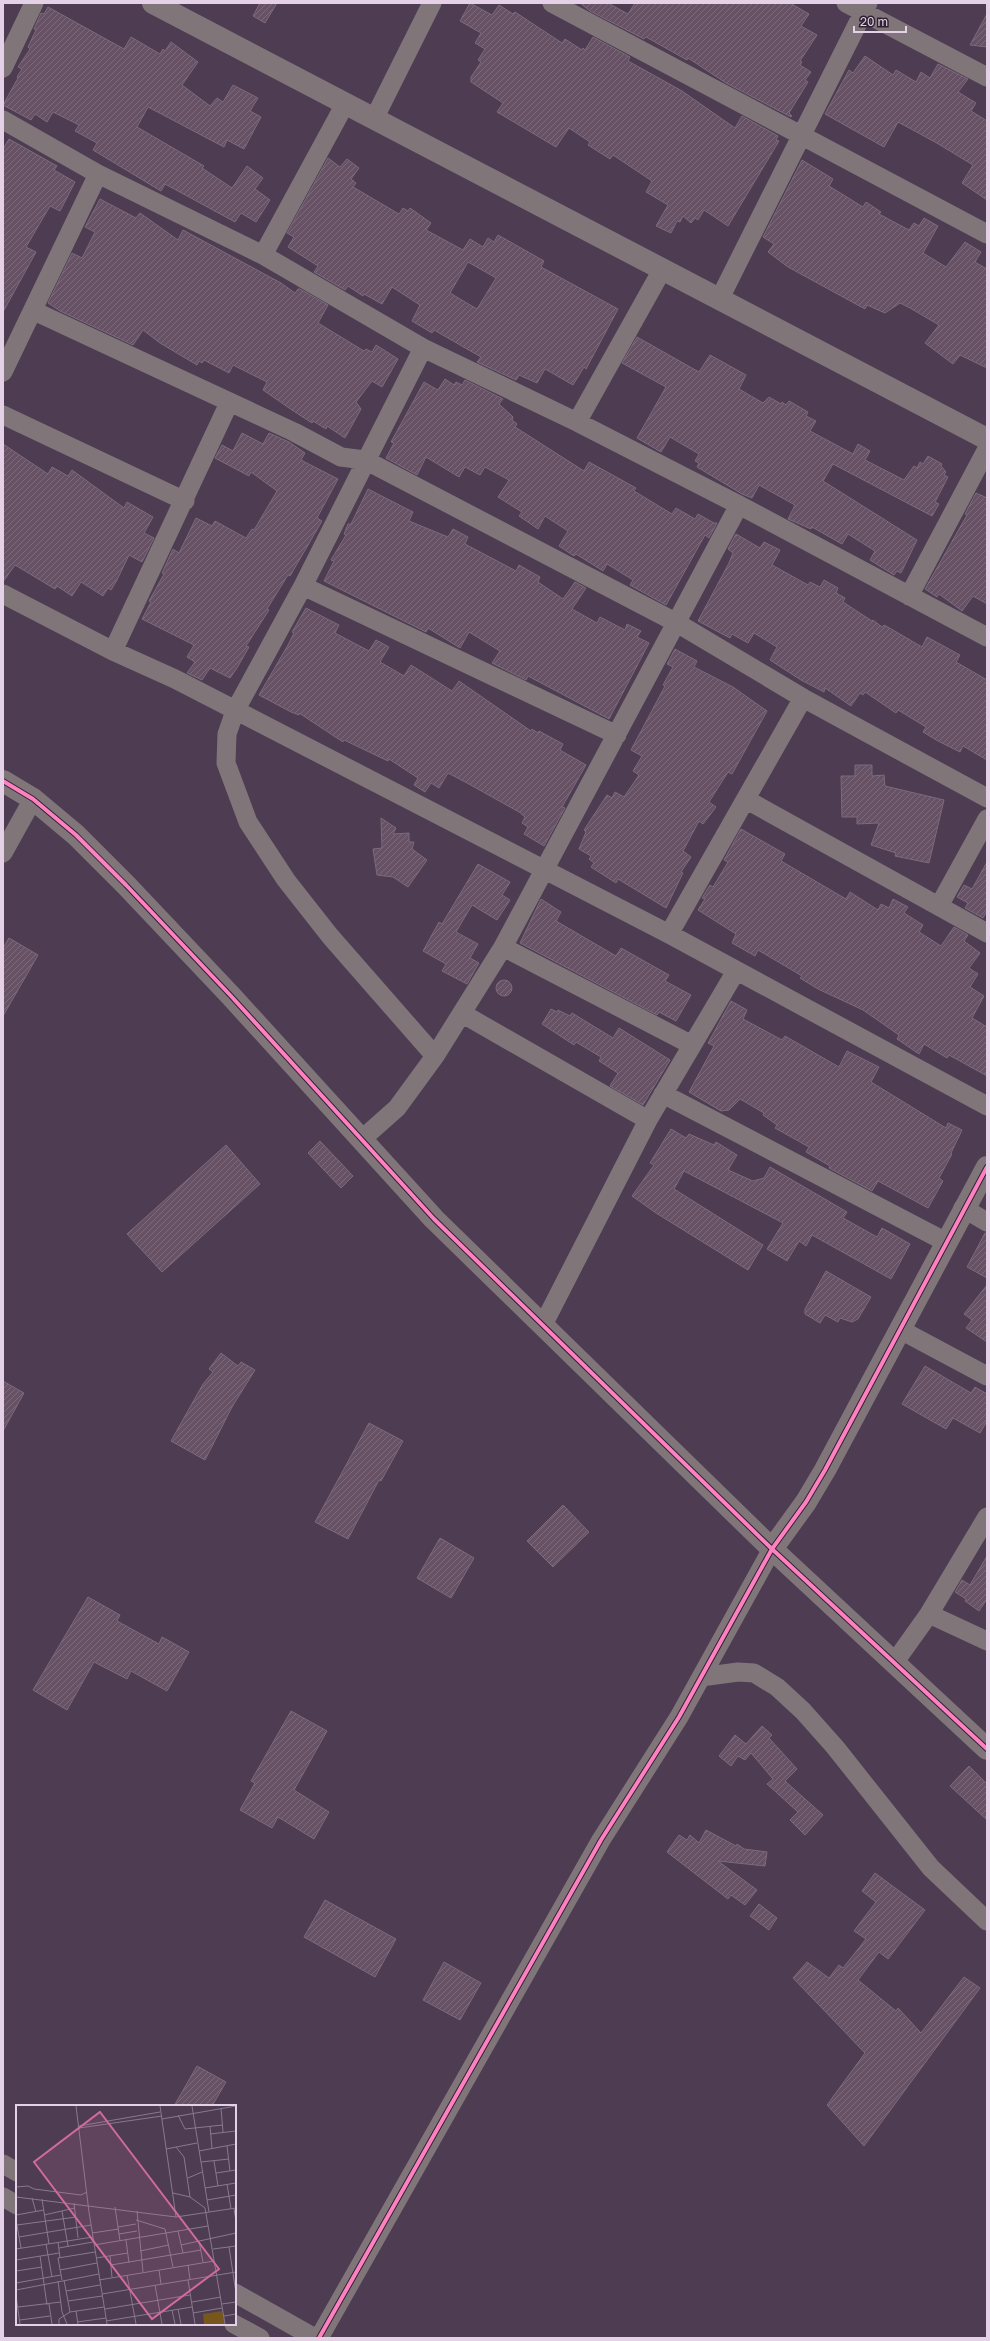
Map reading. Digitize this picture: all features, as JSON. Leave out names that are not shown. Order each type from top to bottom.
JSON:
[{"type":"street","points":[[3,68],[34,3]]},
{"type":"street","points":[[153,3],[987,439]]},
{"type":"street","points":[[374,119],[432,3]]},
{"type":"street","points":[[552,3],[987,234]]},
{"type":"street","points":[[846,3],[866,8],[987,77]]},
{"type":"street","points":[[719,300],[800,135],[866,8]]},
{"type":"street","points":[[263,255],[345,104]]},
{"type":"street","points":[[3,120],[98,174],[263,255],[423,348],[577,422],[740,505],[987,637]]},
{"type":"street","points":[[3,372],[34,311],[98,174]]},
{"type":"street","points":[[577,422],[662,270]]},
{"type":"street","points":[[34,311],[294,432],[342,457],[365,460],[678,623],[803,698],[987,798]]},
{"type":"street","points":[[423,348],[365,460],[303,586],[235,712],[227,734],[226,763],[248,822],[286,880],[330,936],[436,1056]]},
{"type":"street","points":[[113,651],[185,501],[229,403]]},
{"type":"street","points":[[3,416],[185,501]]},
{"type":"street","points":[[909,596],[987,449]]},
{"type":"street","points":[[362,1139],[397,1108],[436,1056],[503,947],[543,869],[678,623],[740,505]]},
{"type":"street","points":[[303,586],[617,735]]},
{"type":"street","points":[[3,594],[113,651],[175,679],[235,712],[669,934],[736,972],[987,1106]]},
{"type":"street","points":[[669,934],[747,800],[803,698]]},
{"type":"street","points":[[3,781],[33,799],[76,835],[126,885],[362,1139],[434,1219],[772,1549],[987,1748]]},
{"type":"street","points":[[3,853],[33,799]]},
{"type":"street","points":[[747,800],[987,933]]},
{"type":"street","points":[[939,906],[987,819]]},
{"type":"street","points":[[503,947],[692,1045]]},
{"type":"street","points":[[543,1324],[648,1120],[736,972]]},
{"type":"street","points":[[462,1014],[648,1120]]},
{"type":"street","points":[[663,1094],[946,1242]]},
{"type":"street","points":[[319,2338],[601,1840],[656,1755],[772,1549],[806,1502],[825,1470],[963,1208],[987,1167]]},
{"type":"street","points":[[963,1208],[987,1222]]},
{"type":"street","points":[[899,1329],[987,1376]]},
{"type":"street","points":[[894,1662],[929,1614],[986,1520]]},
{"type":"street","points":[[929,1614],[987,1640]]},
{"type":"street","points":[[701,1677],[738,1672],[754,1673],[777,1687],[803,1711],[835,1747],[931,1868],[987,1921]]},
{"type":"street","points":[[3,2164],[16,2171]]},
{"type":"street","points":[[3,2197],[16,2204]]},
{"type":"street","points":[[236,2294],[315,2338]]},
{"type":"street","points":[[236,2325],[260,2338]]},
{"type":"building","points":[[260,3],[277,3],[265,23],[253,16]]},
{"type":"building","points":[[470,3],[492,15],[499,5],[513,14],[515,12],[562,43],[565,39],[582,50],[583,48],[585,50],[593,37],[630,57],[628,61],[682,91],[735,128],[742,116],[778,136],[776,140],[779,141],[728,226],[704,210],[698,220],[695,218],[691,223],[683,216],[680,222],[677,221],[671,233],[656,226],[668,205],[646,192],[652,181],[613,155],[610,159],[588,145],[590,142],[569,128],[556,147],[497,112],[503,103],[471,82],[471,77],[481,62],[478,60],[485,49],[475,43],[481,33],[460,21]]},
{"type":"building","points":[[580,3],[608,3],[628,14],[635,3],[790,3],[809,14],[801,26],[817,35],[800,61],[802,62],[800,65],[811,72],[805,80],[808,82],[789,113],[792,116],[791,117],[726,83],[688,58],[687,60],[646,37],[644,39],[590,11]]},
{"type":"building","points":[[48,7],[124,49],[131,37],[160,54],[163,49],[165,51],[171,42],[198,62],[182,85],[210,106],[217,98],[223,102],[233,85],[258,98],[250,111],[261,117],[244,149],[227,140],[224,147],[148,107],[137,127],[204,166],[202,168],[232,188],[247,166],[263,178],[255,189],[270,200],[256,222],[241,213],[235,222],[165,184],[161,191],[93,150],[97,143],[75,131],[79,125],[53,112],[47,122],[35,114],[31,120],[3,105],[22,69],[18,67],[30,49],[28,47],[36,30],[34,29],[41,13],[44,14]]},
{"type":"building","points":[[987,14],[987,47],[970,45]]},
{"type":"building","points":[[865,56],[893,75],[896,70],[916,82],[921,72],[930,78],[938,64],[968,79],[958,92],[976,103],[971,111],[987,121],[987,200],[962,183],[973,165],[898,122],[884,147],[825,114],[849,70],[853,73]]},
{"type":"building","points":[[9,139],[57,166],[54,170],[75,182],[60,211],[50,206],[26,247],[36,252],[3,312],[3,149]]},
{"type":"building","points":[[328,158],[340,167],[347,159],[359,168],[351,179],[356,183],[353,187],[399,214],[403,208],[408,211],[410,208],[431,223],[426,230],[463,250],[470,239],[483,247],[488,238],[494,242],[498,235],[544,261],[541,267],[618,309],[586,369],[584,367],[573,385],[545,369],[537,383],[519,375],[516,380],[477,362],[481,357],[434,330],[432,333],[412,321],[420,305],[392,287],[382,304],[364,294],[363,296],[348,286],[345,290],[314,272],[318,266],[288,247],[294,237],[287,233]],"holes":[[[468,262],[496,278],[477,309],[450,293]]]},
{"type":"building","points":[[802,160],[833,179],[829,186],[863,207],[866,202],[881,212],[879,214],[909,230],[914,223],[919,226],[924,218],[938,226],[923,253],[946,267],[965,242],[981,252],[975,262],[987,269],[987,368],[960,355],[953,364],[925,343],[939,325],[910,308],[900,303],[885,313],[867,305],[865,309],[788,267],[768,252],[774,244],[763,237]]},
{"type":"building","points":[[100,199],[136,218],[140,213],[178,240],[183,230],[281,283],[295,293],[298,289],[300,289],[328,305],[318,323],[364,351],[366,349],[372,352],[376,345],[398,359],[382,387],[372,381],[356,402],[361,409],[345,438],[327,426],[326,429],[313,421],[312,423],[292,410],[263,390],[267,382],[233,365],[229,373],[204,360],[202,363],[199,361],[197,365],[160,343],[143,330],[133,345],[60,311],[48,303],[72,253],[82,258],[95,232],[85,227]]},
{"type":"building","points":[[637,337],[699,372],[710,355],[746,375],[739,389],[763,403],[769,397],[781,404],[782,402],[786,405],[789,401],[808,412],[806,416],[816,421],[810,431],[853,454],[858,444],[870,451],[865,460],[904,480],[914,466],[917,468],[920,462],[923,464],[928,456],[942,464],[941,466],[946,472],[944,475],[948,477],[935,502],[939,504],[932,516],[833,464],[823,481],[917,540],[901,573],[897,571],[894,575],[870,560],[875,551],[848,534],[842,544],[812,527],[811,529],[788,519],[795,505],[759,485],[752,498],[742,494],[697,467],[699,463],[695,461],[699,454],[670,437],[661,452],[637,438],[666,387],[622,363]]},
{"type":"building","points":[[445,379],[454,385],[456,382],[462,385],[465,380],[503,399],[499,404],[513,417],[512,420],[517,424],[515,427],[584,471],[589,462],[636,488],[634,491],[672,514],[676,508],[695,519],[698,514],[714,523],[717,523],[709,538],[705,535],[666,605],[630,585],[633,580],[607,564],[603,571],[576,554],[574,556],[559,546],[568,531],[545,516],[538,529],[519,516],[522,512],[498,497],[509,480],[485,467],[480,475],[465,467],[459,477],[426,457],[417,475],[386,458],[394,443],[391,442],[424,382],[438,390]]},
{"type":"building","points":[[242,433],[263,444],[269,433],[289,442],[305,453],[301,460],[338,479],[317,518],[322,521],[290,576],[288,575],[267,609],[269,610],[246,646],[249,647],[237,668],[230,678],[210,668],[202,680],[187,673],[195,662],[187,657],[194,645],[142,619],[151,602],[149,601],[164,574],[162,573],[173,549],[179,553],[196,518],[212,526],[215,521],[246,538],[252,529],[254,530],[277,491],[251,472],[249,476],[215,458],[222,445],[233,451]]},
{"type":"building","points":[[3,444],[48,474],[52,467],[68,476],[72,470],[124,508],[127,502],[153,517],[144,533],[154,538],[142,562],[129,555],[111,590],[108,588],[103,596],[81,582],[72,596],[57,586],[55,589],[15,565],[3,582]]},
{"type":"building","points":[[368,489],[413,512],[409,521],[448,537],[453,529],[468,537],[465,544],[516,571],[519,565],[540,577],[538,582],[563,599],[575,582],[586,588],[572,609],[597,623],[600,617],[625,630],[627,624],[641,631],[637,637],[649,643],[609,719],[528,676],[526,680],[492,663],[500,651],[469,632],[460,648],[428,628],[426,632],[324,581],[334,561],[331,560],[346,535],[344,534],[348,524],[351,524]]},
{"type":"building","points":[[976,493],[987,498],[987,604],[973,596],[962,611],[939,594],[937,597],[925,589],[967,515],[965,514]]},
{"type":"building","points":[[736,534],[760,548],[764,542],[780,550],[772,565],[808,585],[810,582],[820,587],[824,580],[838,588],[836,593],[845,598],[843,602],[882,627],[884,625],[922,647],[927,637],[960,655],[956,662],[987,680],[987,760],[963,746],[960,752],[938,741],[923,732],[926,727],[898,710],[896,713],[865,692],[863,695],[860,693],[851,706],[825,688],[824,692],[801,680],[770,660],[777,647],[754,633],[748,643],[732,634],[730,638],[698,621],[729,563],[733,553],[728,549]]},
{"type":"building","points":[[306,608],[339,625],[335,633],[369,651],[376,640],[389,647],[380,662],[404,676],[411,665],[452,691],[459,681],[531,731],[532,729],[538,733],[539,731],[563,744],[560,750],[586,765],[562,807],[565,808],[544,846],[524,834],[528,827],[522,823],[525,817],[519,812],[467,783],[448,773],[439,788],[431,783],[425,792],[414,785],[418,778],[389,759],[388,761],[344,740],[343,742],[299,713],[299,715],[291,712],[259,695],[288,645],[294,633],[292,632]]},
{"type":"building","points":[[675,649],[697,661],[694,667],[733,687],[767,711],[732,774],[728,772],[709,802],[716,807],[703,824],[699,821],[683,851],[691,857],[681,872],[683,873],[666,908],[618,879],[616,883],[591,867],[594,863],[589,859],[591,856],[579,849],[586,832],[584,830],[607,795],[612,798],[615,792],[624,797],[639,775],[633,771],[642,756],[631,750],[665,686],[663,685],[673,667],[667,664]]},
{"type":"building","points":[[855,765],[872,765],[872,776],[884,775],[885,786],[944,800],[929,863],[895,856],[896,853],[871,845],[879,823],[857,824],[857,817],[842,817],[841,776],[855,776]]},
{"type":"building","points":[[381,818],[396,828],[393,834],[409,833],[409,842],[414,842],[412,849],[427,860],[408,887],[393,877],[377,875],[373,849],[382,848]]},
{"type":"building","points":[[741,829],[785,854],[781,861],[846,899],[850,892],[878,910],[881,904],[889,908],[893,899],[908,907],[904,913],[923,925],[919,932],[941,946],[954,927],[968,935],[964,941],[980,953],[969,968],[978,974],[970,987],[984,996],[972,1018],[987,1027],[987,1076],[949,1055],[947,1058],[924,1044],[919,1054],[897,1039],[899,1035],[863,1010],[818,989],[800,978],[802,976],[758,950],[755,956],[732,943],[736,934],[698,910],[705,899],[702,898],[710,885],[713,887],[728,862],[724,860]]},
{"type":"building","points":[[987,862],[987,911],[983,918],[965,908],[968,903],[957,897],[964,885],[972,889]]},
{"type":"building","points":[[478,864],[510,882],[502,895],[510,900],[497,920],[472,905],[456,932],[478,944],[470,958],[479,963],[467,984],[442,971],[446,964],[423,951],[439,922],[442,924]]},
{"type":"building","points":[[541,899],[561,912],[556,921],[616,956],[621,948],[669,975],[665,981],[691,995],[676,1021],[659,1012],[657,1015],[520,943]]},
{"type":"building","points":[[9,938],[38,955],[3,1016],[3,948]]},
{"type":"building","points":[[504,980],[511,985],[512,988],[507,995],[504,996],[497,991],[496,988],[501,981]]},
{"type":"building","points":[[731,1001],[747,1010],[743,1019],[782,1040],[785,1036],[839,1067],[847,1051],[879,1067],[871,1082],[946,1128],[948,1123],[962,1130],[951,1153],[952,1154],[939,1178],[943,1181],[928,1208],[878,1181],[872,1191],[829,1168],[830,1166],[806,1152],[809,1147],[775,1128],[777,1125],[763,1115],[764,1113],[740,1099],[729,1110],[721,1111],[689,1092],[714,1046],[708,1043]]},
{"type":"building","points":[[551,1009],[557,1012],[558,1010],[570,1016],[572,1013],[613,1038],[619,1028],[670,1060],[643,1105],[610,1086],[618,1073],[599,1061],[601,1057],[576,1042],[574,1045],[542,1024]]},
{"type":"building","points":[[671,1129],[686,1138],[689,1134],[714,1145],[716,1142],[737,1155],[728,1170],[753,1181],[764,1178],[770,1167],[847,1212],[843,1218],[877,1237],[882,1228],[910,1244],[891,1279],[812,1235],[806,1246],[799,1241],[787,1261],[767,1249],[783,1223],[684,1171],[674,1189],[763,1245],[748,1270],[656,1213],[632,1196],[654,1165],[650,1163]]},
{"type":"building","points":[[320,1141],[353,1176],[341,1188],[308,1153]]},
{"type":"building","points":[[226,1145],[260,1184],[162,1272],[127,1234]]},
{"type":"building","points":[[985,1233],[987,1233],[987,1278],[967,1267]]},
{"type":"building","points":[[826,1271],[871,1297],[858,1319],[852,1322],[840,1318],[838,1322],[825,1315],[820,1323],[805,1314],[805,1309]]},
{"type":"building","points":[[987,1285],[987,1342],[966,1328],[972,1320],[964,1314]]},
{"type":"building","points":[[221,1353],[238,1366],[241,1362],[255,1370],[232,1407],[205,1460],[171,1441],[203,1384],[213,1372],[209,1369]]},
{"type":"building","points":[[925,1366],[971,1393],[975,1387],[987,1394],[987,1421],[980,1433],[953,1418],[946,1429],[902,1404]]},
{"type":"building","points":[[3,1381],[24,1393],[3,1431]]},
{"type":"building","points":[[369,1423],[403,1441],[381,1481],[379,1480],[348,1539],[315,1522]]},
{"type":"building","points":[[563,1505],[589,1532],[553,1567],[527,1541]]},
{"type":"building","points":[[440,1538],[474,1558],[451,1598],[417,1578]]},
{"type":"building","points":[[987,1556],[987,1599],[979,1611],[965,1601],[966,1599],[955,1592],[962,1580],[970,1585]]},
{"type":"building","points":[[88,1597],[120,1615],[117,1621],[159,1644],[162,1637],[189,1652],[167,1691],[131,1671],[127,1679],[94,1662],[67,1710],[33,1690]]},
{"type":"building","points":[[291,1711],[327,1731],[294,1790],[329,1812],[314,1839],[278,1817],[272,1828],[240,1810],[255,1783],[251,1781]]},
{"type":"building","points":[[762,1726],[772,1735],[769,1738],[797,1769],[785,1781],[823,1815],[805,1835],[790,1820],[798,1812],[767,1784],[773,1779],[751,1753],[745,1760],[738,1756],[731,1766],[719,1756],[735,1735],[746,1744]]},
{"type":"building","points":[[969,1766],[987,1784],[987,1820],[950,1786]]},
{"type":"building","points":[[706,1830],[736,1846],[737,1844],[744,1849],[767,1852],[765,1866],[718,1861],[757,1890],[745,1905],[731,1895],[728,1899],[667,1852],[679,1835],[687,1840],[690,1835],[699,1843]]},
{"type":"building","points":[[875,1873],[925,1910],[888,1959],[879,1952],[858,1980],[896,2011],[898,2008],[921,2033],[964,1977],[980,1988],[864,2146],[827,2105],[865,2053],[793,1978],[807,1962],[829,1978],[839,1965],[843,1968],[866,1939],[854,1931],[876,1902],[862,1891]]},
{"type":"building","points":[[325,1900],[396,1939],[375,1977],[304,1937]]},
{"type":"building","points":[[759,1904],[777,1918],[769,1930],[750,1916]]},
{"type":"building","points":[[444,1962],[481,1983],[460,2020],[423,2000]]},
{"type":"building","points":[[197,2066],[226,2082],[213,2105],[175,2105]]},
{"type":"cycle path","points":[[3,781],[33,799],[76,835],[126,885],[231,996],[434,1219],[772,1549],[987,1749]]},
{"type":"cycle path","points":[[319,2338],[601,1840],[679,1717],[772,1549],[806,1502],[825,1470],[987,1167]]}]
